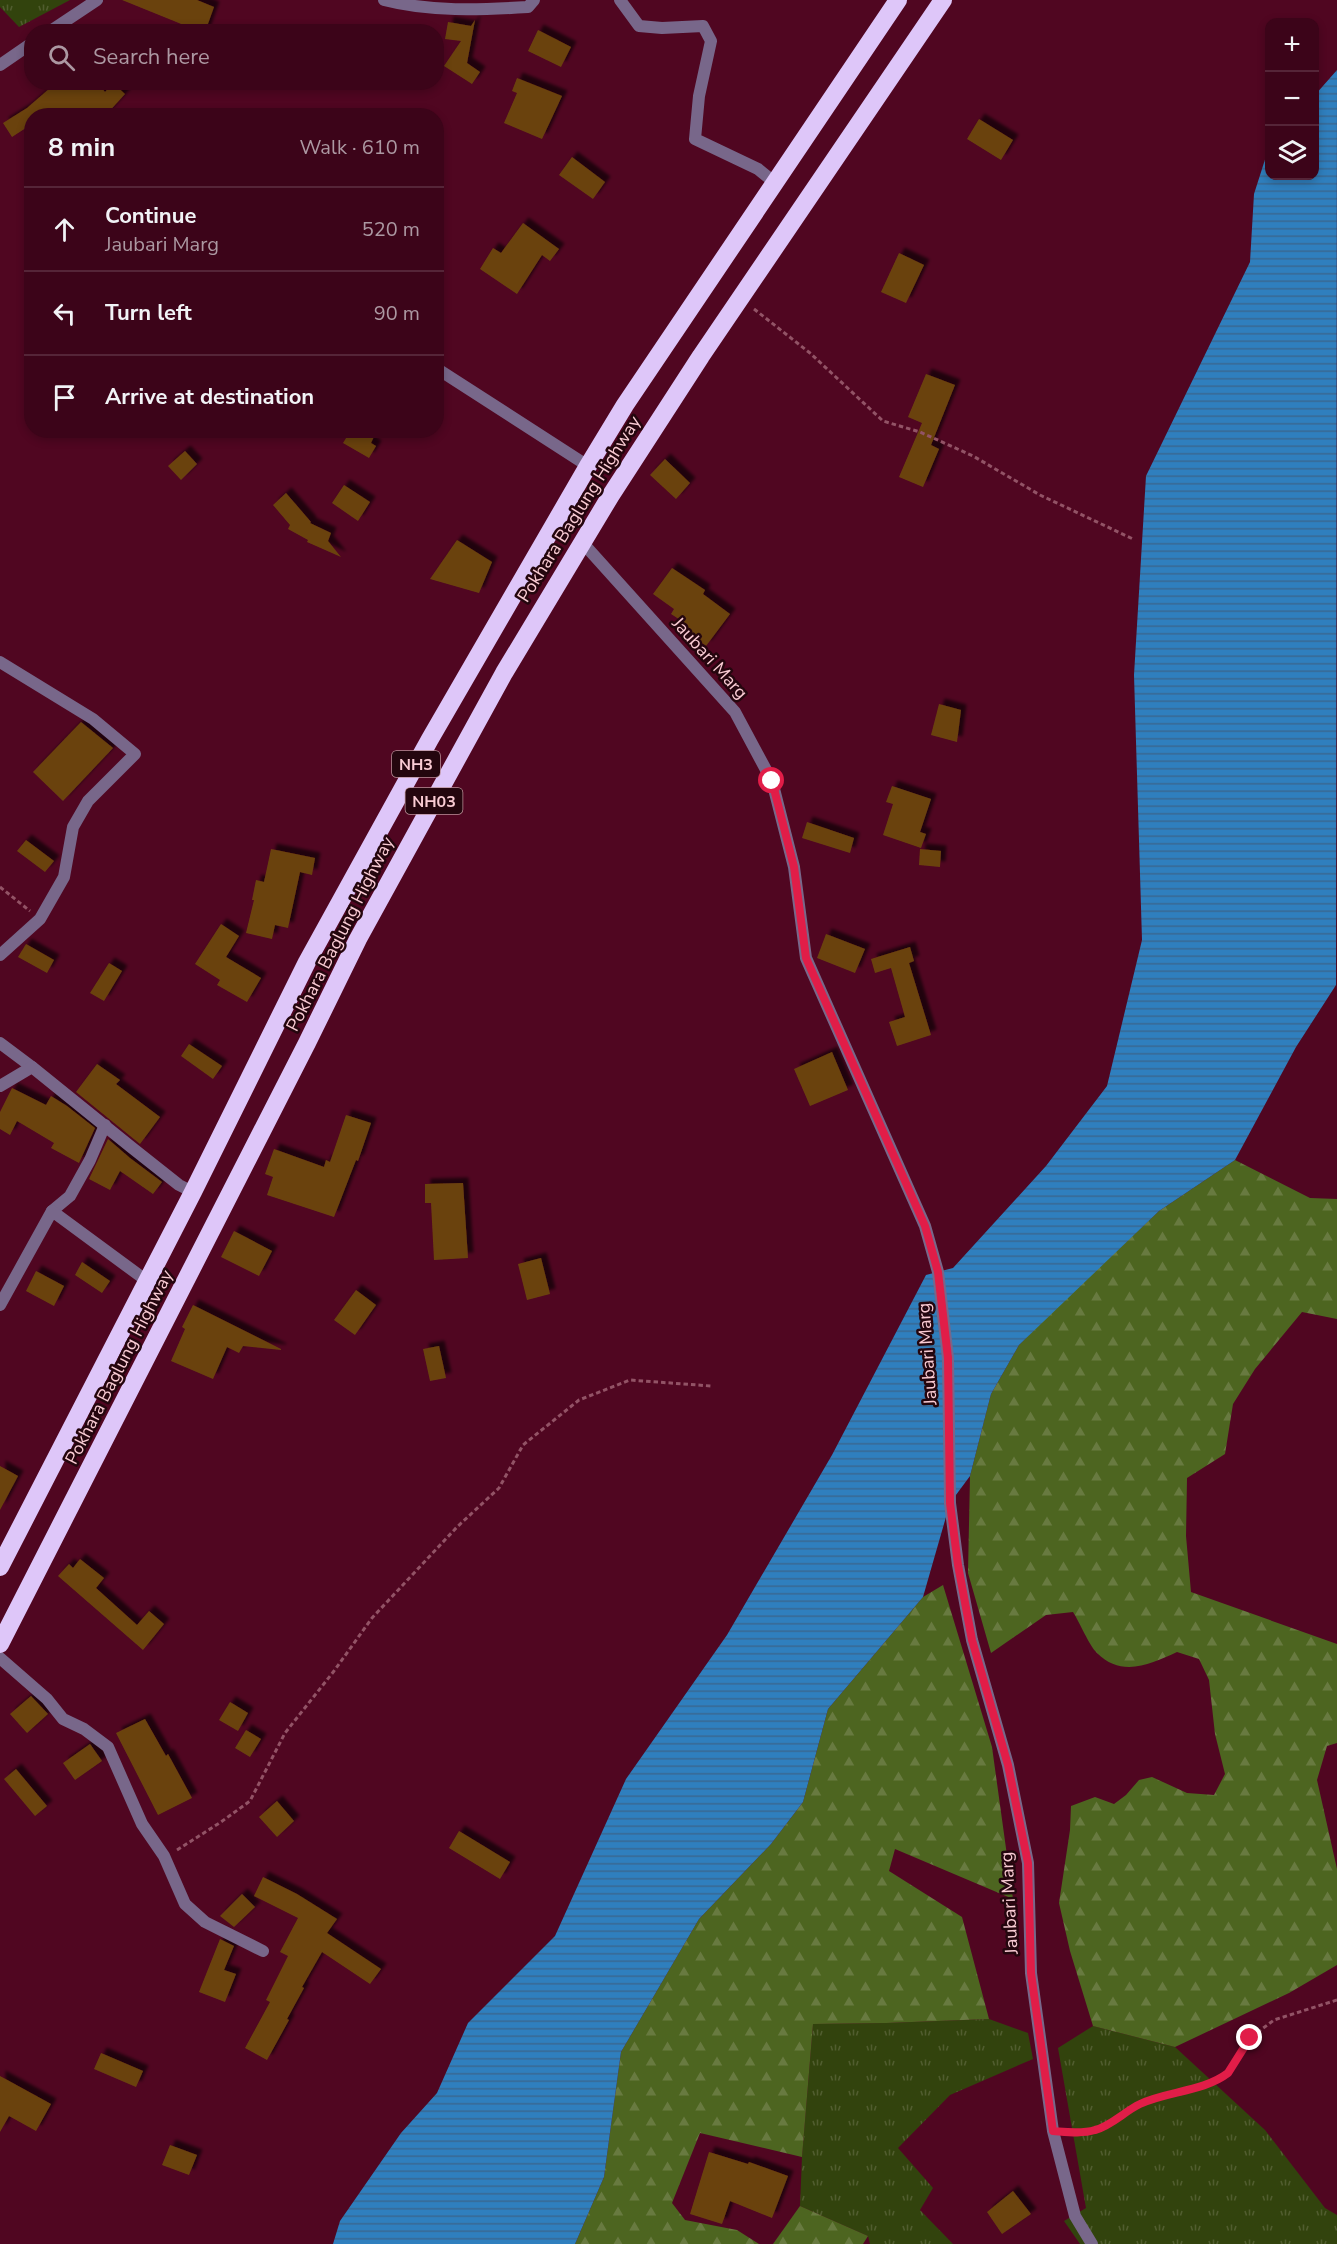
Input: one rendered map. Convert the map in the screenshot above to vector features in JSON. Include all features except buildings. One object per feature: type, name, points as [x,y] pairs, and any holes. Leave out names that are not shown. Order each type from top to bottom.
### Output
[{"type":"highway","name":"Pokhara Baglung Highway","points":[[0,1568],[193,1192],[307,962],[430,739],[625,405],[898,0]]},
{"type":"highway","name":"Pokhara Baglung Highway","points":[[0,1644],[358,939],[504,673],[582,543],[740,298],[943,0]]},
{"type":"street","points":[[61,24],[97,0]]},
{"type":"street","points":[[384,0],[408,6],[480,10],[528,7],[534,0]]},
{"type":"street","points":[[620,0],[639,26],[662,28],[703,26],[711,41],[699,96],[695,138],[758,169],[775,183]]},
{"type":"street","points":[[0,65],[24,48]]},
{"type":"street","points":[[444,373],[588,466]]},
{"type":"street","name":"Jaubari Marg","points":[[582,543],[735,712],[772,781],[794,867],[806,958],[925,1226],[938,1272],[948,1358],[950,1503],[958,1565],[972,1640],[1008,1765],[1028,1863],[1031,1973],[1053,2131],[1075,2216],[1092,2244]]},
{"type":"street","points":[[0,662],[93,719],[135,754],[88,801],[72,827],[64,877],[40,919],[0,955]]},
{"type":"street","points":[[0,1043],[179,1185],[193,1192]]},
{"type":"street","points":[[0,1086],[32,1067]]},
{"type":"street","points":[[0,1305],[52,1211],[69,1196],[90,1160],[105,1125]]},
{"type":"street","points":[[52,1211],[147,1281]]},
{"type":"street","points":[[0,1658],[47,1699],[63,1719],[84,1729],[108,1747],[142,1824],[165,1856],[185,1904],[205,1922],[263,1951]]},
{"type":"path","points":[[740,298],[769,319],[883,421],[920,432],[973,456],[1040,495],[1133,539]]},
{"type":"path","points":[[0,887],[40,919]]},
{"type":"path","points":[[165,1856],[213,1827],[249,1800],[285,1733],[372,1618],[457,1527],[499,1488],[523,1445],[579,1400],[630,1380],[711,1386]]},
{"type":"path","points":[[1053,2131],[1086,2133],[1099,2130],[1141,2103],[1203,2086],[1223,2077],[1228,2073],[1250,2038],[1274,2020],[1337,2000]]},
{"type":"green space","points":[[0,0],[70,0],[19,27],[0,7]]},
{"type":"green space","points":[[1235,1160],[1310,1198],[1337,1199],[1337,1319],[1302,1312],[1255,1369],[1233,1404],[1225,1454],[1187,1478],[1186,1536],[1191,1592],[1337,1644],[1337,1743],[1327,1746],[1317,1780],[1337,1869],[1337,1965],[1289,1993],[1175,2047],[1093,2026],[1070,1951],[1059,1903],[1070,1830],[1071,1806],[1095,1797],[1114,1804],[1126,1795],[1139,1780],[1152,1777],[1187,1793],[1214,1795],[1225,1774],[1215,1734],[1209,1680],[1199,1659],[1177,1652],[1157,1661],[1137,1666],[1126,1667],[1107,1661],[1094,1649],[1073,1612],[1046,1615],[991,1653],[968,1573],[970,1476],[991,1394],[1019,1345],[1159,1211]]},
{"type":"green space","points":[[943,1585],[992,1747],[1013,1899],[895,1849],[889,1871],[962,1917],[989,2019],[813,2024],[802,2157],[700,2133],[672,2203],[685,2220],[737,2230],[759,2244],[575,2244],[604,2177],[621,2052],[699,1919],[771,1844],[803,1802],[828,1709],[923,1597]]},
{"type":"green space","points":[[989,2019],[1028,2033],[1033,2059],[950,2095],[898,2148],[933,2188],[920,2210],[953,2244],[870,2244],[868,2236],[800,2206],[813,2024]]},
{"type":"green space","points":[[1093,2026],[1175,2047],[1265,2130],[1325,2208],[1337,2215],[1337,2244],[1080,2244],[1064,2221],[1086,2208],[1058,2048]]},
{"type":"green space","points":[[800,2206],[868,2236],[863,2244],[773,2244]]},
{"type":"water","points":[[1337,70],[1336,985],[1296,1047],[1235,1160],[1159,1211],[1019,1345],[991,1394],[970,1476],[950,1503],[923,1597],[828,1709],[803,1802],[771,1844],[699,1919],[621,2052],[604,2177],[575,2244],[333,2244],[340,2221],[401,2133],[437,2093],[468,2023],[555,1936],[626,1779],[727,1635],[832,1455],[926,1275],[953,1268],[1046,1166],[1107,1086],[1142,940],[1134,675],[1146,476],[1250,262],[1254,194],[1265,160],[1265,180],[1319,180],[1319,90]]},
{"type":"route","points":[[772,781],[794,867],[806,958],[925,1226],[938,1272],[948,1358],[950,1503],[958,1565],[972,1640],[1008,1765],[1028,1863],[1031,1973],[1053,2131],[1086,2133],[1099,2130],[1141,2103],[1203,2086],[1223,2077],[1228,2073],[1250,2038]]}]
